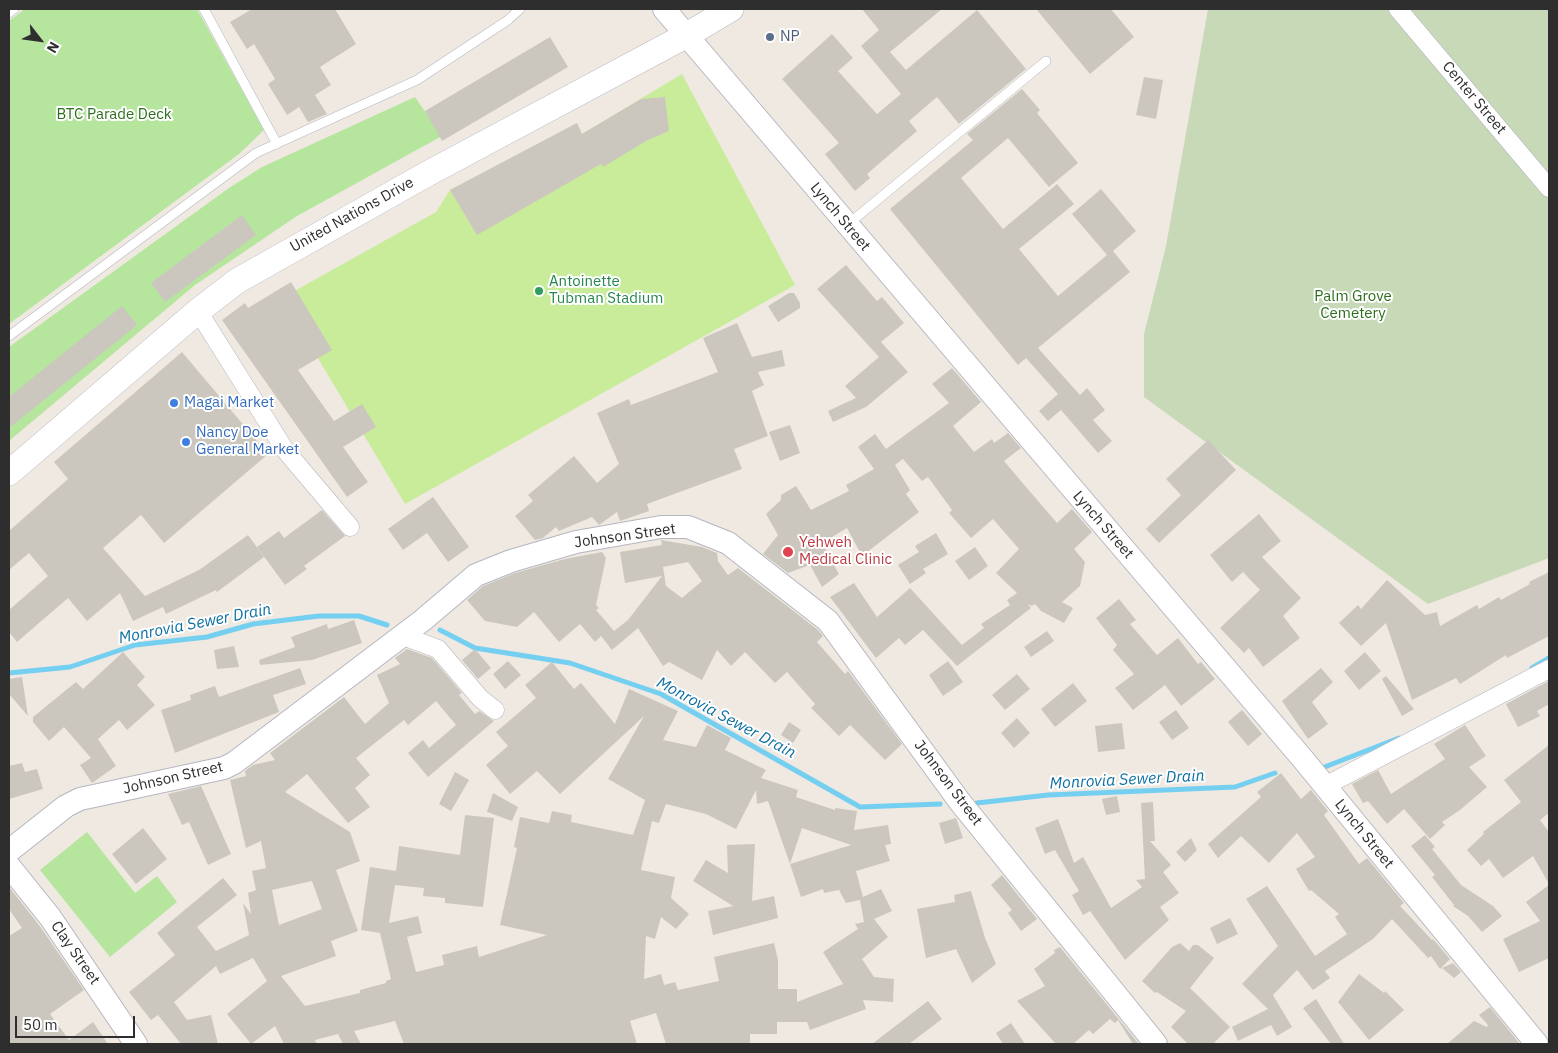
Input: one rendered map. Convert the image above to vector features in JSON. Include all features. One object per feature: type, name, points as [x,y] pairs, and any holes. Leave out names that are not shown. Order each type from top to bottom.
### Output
[{"type":"main road","name":"United Nations Drive","points":[[9,474],[198,311],[237,280],[427,174],[687,35],[731,9]]},
{"type":"street","name":"Lynch Street","points":[[664,9],[1325,786],[1537,1044]]},
{"type":"street","name":"Center Street","points":[[1398,9],[1549,188]]},
{"type":"street","points":[[198,311],[285,450],[350,527]]},
{"type":"street","name":"Johnson Street","points":[[9,851],[66,806],[80,799],[224,768],[234,764],[403,636],[476,575],[510,561],[576,542],[661,528],[688,527],[728,543],[828,620],[960,802],[1156,1044]]},
{"type":"street","points":[[403,636],[438,649],[480,698],[495,710]]},
{"type":"street","points":[[1325,786],[1549,669]]},
{"type":"street","name":"Clay Street","points":[[9,866],[50,917],[136,1044]]},
{"type":"lane","points":[[9,13],[14,9]]},
{"type":"lane","points":[[204,9],[277,144]]},
{"type":"lane","points":[[9,336],[256,153],[417,80],[508,20],[520,9]]},
{"type":"lane","points":[[847,225],[1046,61]]},
{"type":"green space","name":"BTC Parade Deck","points":[[25,9],[197,9],[264,130],[239,154],[9,324],[9,21]]},
{"type":"green space","name":"Palm Grove Cemetery","points":[[1208,9],[1549,9],[1549,558],[1428,604],[1144,397],[1144,334],[1166,246]]},
{"type":"green space","name":"Antoinette Tubman Stadium","points":[[682,74],[795,285],[405,504],[282,298],[436,212],[450,190],[577,123],[582,134]]},
{"type":"green space","points":[[415,97],[442,136],[297,216],[195,285],[9,441],[9,347],[229,188],[262,167]]},
{"type":"green space","points":[[87,832],[135,893],[157,876],[177,902],[110,957],[40,870]]},
{"type":"building","points":[[252,9],[335,9],[356,44],[320,67],[331,85],[315,95],[327,114],[308,122],[299,107],[287,115],[268,84],[275,79],[254,44],[247,49],[230,22]]},
{"type":"building","points":[[862,9],[942,9],[890,52],[906,70],[977,10],[1026,69],[959,124],[937,97],[909,121],[917,131],[867,174],[870,178],[855,191],[825,154],[839,143],[782,79],[832,34],[853,58],[838,71],[877,114],[901,94],[861,46],[879,30]]},
{"type":"building","points":[[1036,9],[1111,9],[1134,37],[1090,74]]},
{"type":"building","points":[[550,37],[568,67],[442,141],[425,111]]},
{"type":"building","points":[[1144,77],[1163,80],[1156,119],[1136,115]]},
{"type":"building","points":[[1022,89],[1040,110],[1037,113],[1078,163],[1049,187],[1008,138],[961,178],[1003,229],[1057,184],[1074,204],[1019,249],[1058,296],[1107,255],[1072,214],[1101,189],[1136,231],[1113,251],[1130,272],[1038,348],[1080,395],[1087,388],[1105,410],[1093,420],[1112,441],[1098,453],[1061,410],[1048,421],[1039,411],[1058,394],[1026,358],[1018,365],[890,209],[973,140],[967,134]]},
{"type":"building","points":[[665,97],[669,131],[646,141],[603,167],[601,164],[477,235],[450,190],[577,123],[582,134],[641,99]]},
{"type":"building","points":[[242,215],[256,235],[165,302],[151,283]]},
{"type":"building","points":[[846,265],[877,301],[882,297],[904,323],[881,342],[908,372],[866,407],[833,422],[828,411],[856,398],[845,386],[879,357],[817,289]]},
{"type":"building","points":[[291,282],[332,350],[298,370],[334,421],[362,404],[376,427],[343,447],[368,482],[347,497],[222,320],[245,303],[248,308]]},
{"type":"building","points":[[789,293],[794,293],[800,303],[800,308],[778,322],[768,306]]},
{"type":"building","points":[[122,306],[137,325],[9,428],[9,397]]},
{"type":"building","points":[[737,323],[752,357],[782,350],[785,366],[758,372],[764,385],[752,391],[768,436],[734,449],[742,469],[647,504],[649,511],[620,521],[617,512],[599,525],[592,517],[559,531],[556,527],[543,538],[535,540],[515,516],[533,501],[528,495],[574,456],[597,483],[619,464],[597,413],[629,399],[631,405],[718,372],[703,338]]},
{"type":"building","points":[[182,352],[268,454],[164,543],[141,515],[103,548],[145,596],[199,570],[248,535],[264,557],[217,592],[216,590],[166,614],[163,607],[133,621],[120,593],[87,621],[68,598],[17,642],[9,632],[9,610],[48,576],[29,553],[9,570],[9,531],[68,479],[54,462]]},
{"type":"building","points":[[952,368],[981,402],[953,426],[974,452],[992,439],[994,443],[1008,433],[1021,448],[1004,461],[1026,487],[1057,523],[1072,509],[1092,532],[1074,549],[1085,562],[1080,586],[1062,602],[1073,608],[1064,623],[1041,611],[1035,604],[1032,606],[1028,604],[1031,608],[957,666],[923,630],[905,645],[899,638],[876,658],[830,597],[854,583],[877,617],[910,588],[962,645],[984,628],[981,624],[1010,605],[1007,600],[1017,593],[996,573],[1019,549],[993,519],[971,538],[949,513],[952,510],[928,477],[922,481],[903,459],[895,465],[910,490],[906,494],[919,512],[862,556],[847,528],[822,543],[839,574],[822,587],[810,565],[788,573],[763,554],[778,535],[766,514],[781,500],[781,495],[796,486],[811,510],[849,491],[846,485],[874,469],[858,447],[875,434],[886,449],[949,403],[932,384]]},
{"type":"building","points":[[790,425],[800,453],[780,461],[769,432]]},
{"type":"building","points":[[1208,440],[1236,470],[1159,543],[1146,529],[1181,495],[1166,479]]},
{"type":"building","points":[[433,497],[469,547],[448,562],[427,533],[403,550],[388,529]]},
{"type":"building","points":[[322,510],[345,536],[304,566],[307,569],[285,585],[257,547],[279,531],[284,538]]},
{"type":"building","points":[[1259,514],[1281,541],[1262,557],[1301,598],[1283,616],[1300,638],[1263,667],[1249,648],[1244,653],[1220,628],[1260,590],[1243,572],[1232,582],[1210,555]]},
{"type":"building","points":[[936,533],[948,554],[923,569],[926,573],[910,584],[898,565],[919,552],[915,546]]},
{"type":"building","points":[[661,540],[702,547],[717,553],[718,561],[728,575],[738,568],[818,630],[823,636],[817,642],[845,674],[848,671],[902,744],[885,760],[850,725],[839,736],[811,708],[815,704],[787,672],[775,683],[745,652],[731,666],[717,650],[702,680],[669,662],[663,666],[638,628],[612,650],[601,636],[595,642],[580,624],[559,642],[534,612],[517,627],[485,621],[467,600],[483,586],[515,573],[565,559],[602,552],[606,558],[596,605],[599,608],[596,610],[614,631],[628,620],[662,576],[625,583],[620,552],[662,545]],"holes":[[[688,562],[702,581],[682,598],[666,586],[663,567]]]},
{"type":"building","points":[[975,547],[988,566],[969,580],[955,561]]},
{"type":"building","points":[[1549,572],[1549,636],[1507,658],[1506,655],[1460,684],[1456,678],[1412,700],[1386,623],[1361,646],[1339,623],[1358,605],[1361,609],[1387,580],[1425,615],[1437,612],[1440,626],[1477,605],[1479,609],[1499,597],[1501,600]]},
{"type":"building","points":[[1119,599],[1136,620],[1130,624],[1157,655],[1178,638],[1198,664],[1201,662],[1215,679],[1181,706],[1165,685],[1133,710],[1115,688],[1134,674],[1113,650],[1117,645],[1096,618]]},
{"type":"building","points":[[354,620],[362,643],[312,660],[260,665],[259,660],[295,647],[291,637],[327,624],[328,629]]},
{"type":"building","points":[[1047,631],[1054,641],[1031,657],[1024,647]]},
{"type":"building","points":[[234,646],[239,667],[217,669],[214,650]]},
{"type":"building","points":[[407,649],[432,658],[462,693],[459,695],[475,714],[479,711],[494,721],[428,777],[408,753],[423,740],[429,748],[456,725],[436,701],[408,725],[404,720],[356,758],[370,775],[355,788],[370,807],[348,823],[307,774],[285,792],[350,832],[360,861],[336,870],[358,931],[331,941],[336,956],[281,976],[305,1006],[360,993],[360,990],[386,983],[386,981],[391,979],[380,933],[361,930],[370,867],[396,871],[399,846],[460,855],[465,815],[494,818],[483,907],[445,903],[445,898],[423,896],[424,888],[395,885],[389,923],[418,916],[422,933],[407,937],[416,972],[444,965],[442,955],[477,946],[479,957],[547,935],[500,925],[517,848],[514,847],[520,817],[549,823],[552,811],[572,815],[571,822],[633,835],[645,800],[608,779],[644,716],[560,794],[537,771],[510,794],[486,765],[508,746],[496,732],[536,698],[525,685],[552,662],[574,689],[581,683],[615,724],[629,689],[678,711],[663,740],[696,747],[707,725],[731,738],[725,750],[766,770],[761,778],[798,790],[796,797],[835,810],[835,808],[857,811],[854,830],[888,825],[891,844],[885,845],[890,861],[856,871],[863,897],[881,889],[892,911],[874,919],[888,937],[862,959],[874,977],[894,979],[893,1002],[863,1000],[866,1009],[810,1030],[807,1022],[777,1022],[777,1034],[750,1034],[750,1044],[666,1044],[656,1013],[630,1021],[637,1044],[404,1044],[395,1021],[354,1031],[361,1044],[343,1044],[338,1034],[315,1040],[317,1044],[284,1044],[275,1026],[251,1044],[227,1014],[267,981],[253,958],[220,974],[216,966],[174,1002],[187,1020],[211,1015],[218,1044],[181,1044],[158,1015],[151,1020],[129,992],[175,955],[157,933],[223,878],[237,895],[197,927],[216,951],[249,935],[243,903],[251,914],[248,893],[256,890],[252,871],[266,868],[261,841],[246,848],[230,780],[246,776],[245,771],[253,765],[275,760],[270,753],[344,697],[365,724],[389,703],[377,675],[400,664],[395,658]],"holes":[[[756,790],[757,804],[768,801],[801,897],[823,889],[824,893],[839,890],[846,903],[860,900],[864,922],[855,924],[858,929],[823,952],[843,984],[797,1002],[797,989],[778,989],[778,960],[774,943],[714,957],[719,981],[678,990],[675,982],[664,985],[661,974],[644,979],[646,936],[655,939],[661,917],[676,929],[689,914],[671,898],[675,877],[641,870],[652,821],[659,823],[666,804],[706,814],[736,829]],[[802,828],[851,845],[790,864]],[[312,881],[322,909],[279,925],[272,890]]]},
{"type":"building","points":[[475,649],[491,668],[478,679],[462,660]]},
{"type":"building","points":[[123,652],[145,677],[137,685],[155,705],[127,730],[119,720],[98,739],[116,766],[92,783],[80,765],[91,758],[64,727],[49,741],[33,722],[33,717],[76,682],[83,689]]},
{"type":"building","points":[[1365,652],[1381,671],[1359,690],[1344,671]]},
{"type":"building","points":[[508,661],[521,675],[505,689],[493,674]]},
{"type":"building","points":[[948,661],[963,682],[943,696],[929,675]]},
{"type":"building","points":[[300,668],[306,684],[273,695],[279,712],[175,753],[161,710],[191,700],[190,695],[215,686],[219,697]]},
{"type":"building","points":[[1321,668],[1333,682],[1312,702],[1328,724],[1308,739],[1282,701]]},
{"type":"building","points":[[1017,674],[1030,689],[1005,710],[992,695]]},
{"type":"building","points":[[1386,676],[1414,709],[1402,716],[1382,679]]},
{"type":"building","points":[[22,677],[28,716],[9,694],[9,679]]},
{"type":"building","points":[[1549,681],[1549,704],[1537,711],[1540,716],[1518,727],[1506,704]]},
{"type":"building","points":[[1073,683],[1087,701],[1055,727],[1041,709]]},
{"type":"building","points":[[1176,710],[1189,728],[1172,740],[1159,722]]},
{"type":"building","points":[[1242,710],[1262,734],[1248,746],[1228,722]]},
{"type":"building","points":[[1017,718],[1030,733],[1014,748],[1001,733]]},
{"type":"building","points":[[789,722],[801,730],[793,743],[781,735]]},
{"type":"building","points":[[1122,723],[1125,749],[1098,752],[1095,726]]},
{"type":"building","points":[[1465,725],[1486,756],[1469,767],[1487,787],[1460,810],[1442,822],[1445,825],[1430,839],[1404,809],[1387,824],[1368,801],[1363,803],[1352,784],[1378,770],[1391,794],[1445,759],[1434,744]]},
{"type":"building","points":[[1549,745],[1549,813],[1540,820],[1549,832],[1549,884],[1533,856],[1503,878],[1489,859],[1481,866],[1467,850],[1484,834],[1483,832],[1521,802],[1504,780]]},
{"type":"building","points":[[22,763],[25,772],[37,769],[43,789],[9,799],[9,766]]},
{"type":"building","points":[[455,772],[469,780],[451,811],[439,804]]},
{"type":"building","points":[[1281,773],[1301,799],[1311,790],[1328,811],[1324,815],[1359,864],[1367,858],[1404,903],[1400,906],[1450,959],[1440,969],[1431,956],[1428,958],[1392,919],[1373,939],[1325,971],[1330,978],[1313,990],[1297,970],[1273,995],[1292,1027],[1277,1036],[1271,1025],[1238,1041],[1232,1027],[1268,1009],[1242,984],[1278,946],[1246,899],[1267,886],[1315,956],[1347,934],[1335,917],[1339,914],[1311,890],[1309,891],[1296,869],[1315,857],[1297,833],[1269,863],[1241,836],[1218,858],[1208,844],[1261,797],[1257,792]]},
{"type":"building","points":[[201,786],[231,854],[208,865],[189,822],[182,825],[168,794]]},
{"type":"building","points":[[493,793],[518,807],[512,821],[487,812]]},
{"type":"building","points":[[1117,796],[1120,812],[1106,815],[1102,799]]},
{"type":"building","points":[[1153,802],[1155,841],[1150,841],[1171,865],[1163,872],[1179,893],[1160,907],[1169,920],[1125,960],[1090,911],[1083,915],[1072,895],[1079,891],[1055,850],[1045,854],[1035,828],[1058,819],[1074,863],[1083,857],[1111,908],[1142,887],[1136,880],[1145,879],[1141,803]]},
{"type":"building","points":[[956,818],[963,838],[945,844],[939,823]]},
{"type":"building","points":[[143,828],[167,859],[136,884],[112,854]]},
{"type":"building","points":[[1425,835],[1435,847],[1432,849],[1461,885],[1493,906],[1502,916],[1482,932],[1468,916],[1453,906],[1432,877],[1435,875],[1411,846]]},
{"type":"building","points":[[1191,838],[1197,850],[1185,862],[1176,852]]},
{"type":"building","points":[[755,844],[752,901],[774,896],[778,918],[713,935],[708,911],[733,906],[693,881],[706,860],[728,873],[727,845]]},
{"type":"building","points":[[1002,875],[1037,919],[1021,931],[1008,913],[1012,910],[991,885]]},
{"type":"building","points":[[1549,885],[1549,958],[1519,972],[1503,939],[1540,921],[1526,902]]},
{"type":"building","points":[[9,887],[39,925],[84,990],[50,1014],[69,1040],[93,1022],[108,1044],[9,1044],[9,936],[22,928],[9,909]]},
{"type":"building","points":[[971,891],[985,938],[996,964],[972,983],[956,949],[926,958],[917,909],[955,902],[954,895]]},
{"type":"building","points":[[1230,918],[1238,934],[1217,944],[1210,928]]},
{"type":"building","points":[[1180,943],[1189,951],[1193,945],[1198,945],[1214,958],[1190,988],[1230,1027],[1213,1044],[1188,1044],[1171,1027],[1186,1011],[1157,992],[1155,993],[1142,981],[1172,947]]},
{"type":"building","points":[[1060,947],[1139,1044],[1133,1044],[1118,1020],[1115,1023],[1110,1019],[1093,1034],[1089,1030],[1073,1044],[1056,1044],[1017,1001],[1045,986],[1034,969],[1055,953],[1054,950]]},
{"type":"building","points":[[1453,963],[1461,972],[1454,978],[1442,968]]},
{"type":"building","points":[[1359,974],[1384,993],[1385,991],[1404,1010],[1369,1040],[1338,1002]]},
{"type":"building","points":[[1316,999],[1344,1044],[1331,1044],[1303,1008]]},
{"type":"building","points":[[928,1001],[942,1019],[909,1044],[872,1044]]},
{"type":"building","points":[[1490,1007],[1520,1044],[1447,1044],[1474,1021],[1487,1027],[1488,1025],[1479,1015]]},
{"type":"building","points":[[1011,1023],[1025,1044],[1003,1044],[996,1033]]},
{"type":"waterway","name":"Monrovia Sewer Drain","points":[[9,673],[70,667],[135,645],[207,637],[253,624],[319,616],[359,616],[387,625]]},
{"type":"waterway","name":"Monrovia Sewer Drain","points":[[440,630],[475,648],[570,663],[661,694],[860,807],[940,804]]},
{"type":"waterway","name":"Monrovia Sewer Drain","points":[[1532,668],[1549,658]]},
{"type":"waterway","name":"Monrovia Sewer Drain","points":[[1322,768],[1399,738]]},
{"type":"waterway","name":"Monrovia Sewer Drain","points":[[977,803],[1048,795],[1235,787],[1275,773]]},
{"type":"place","name":"NP","points":[[770,37]]},
{"type":"place","name":"Antoinette Tubman Stadium","points":[[539,291]]},
{"type":"place","name":"Magai Market","points":[[174,403]]},
{"type":"place","name":"Nancy Doe General Market","points":[[186,442]]},
{"type":"place","name":"Yehweh Medical Clinic","points":[[788,552]]}]
